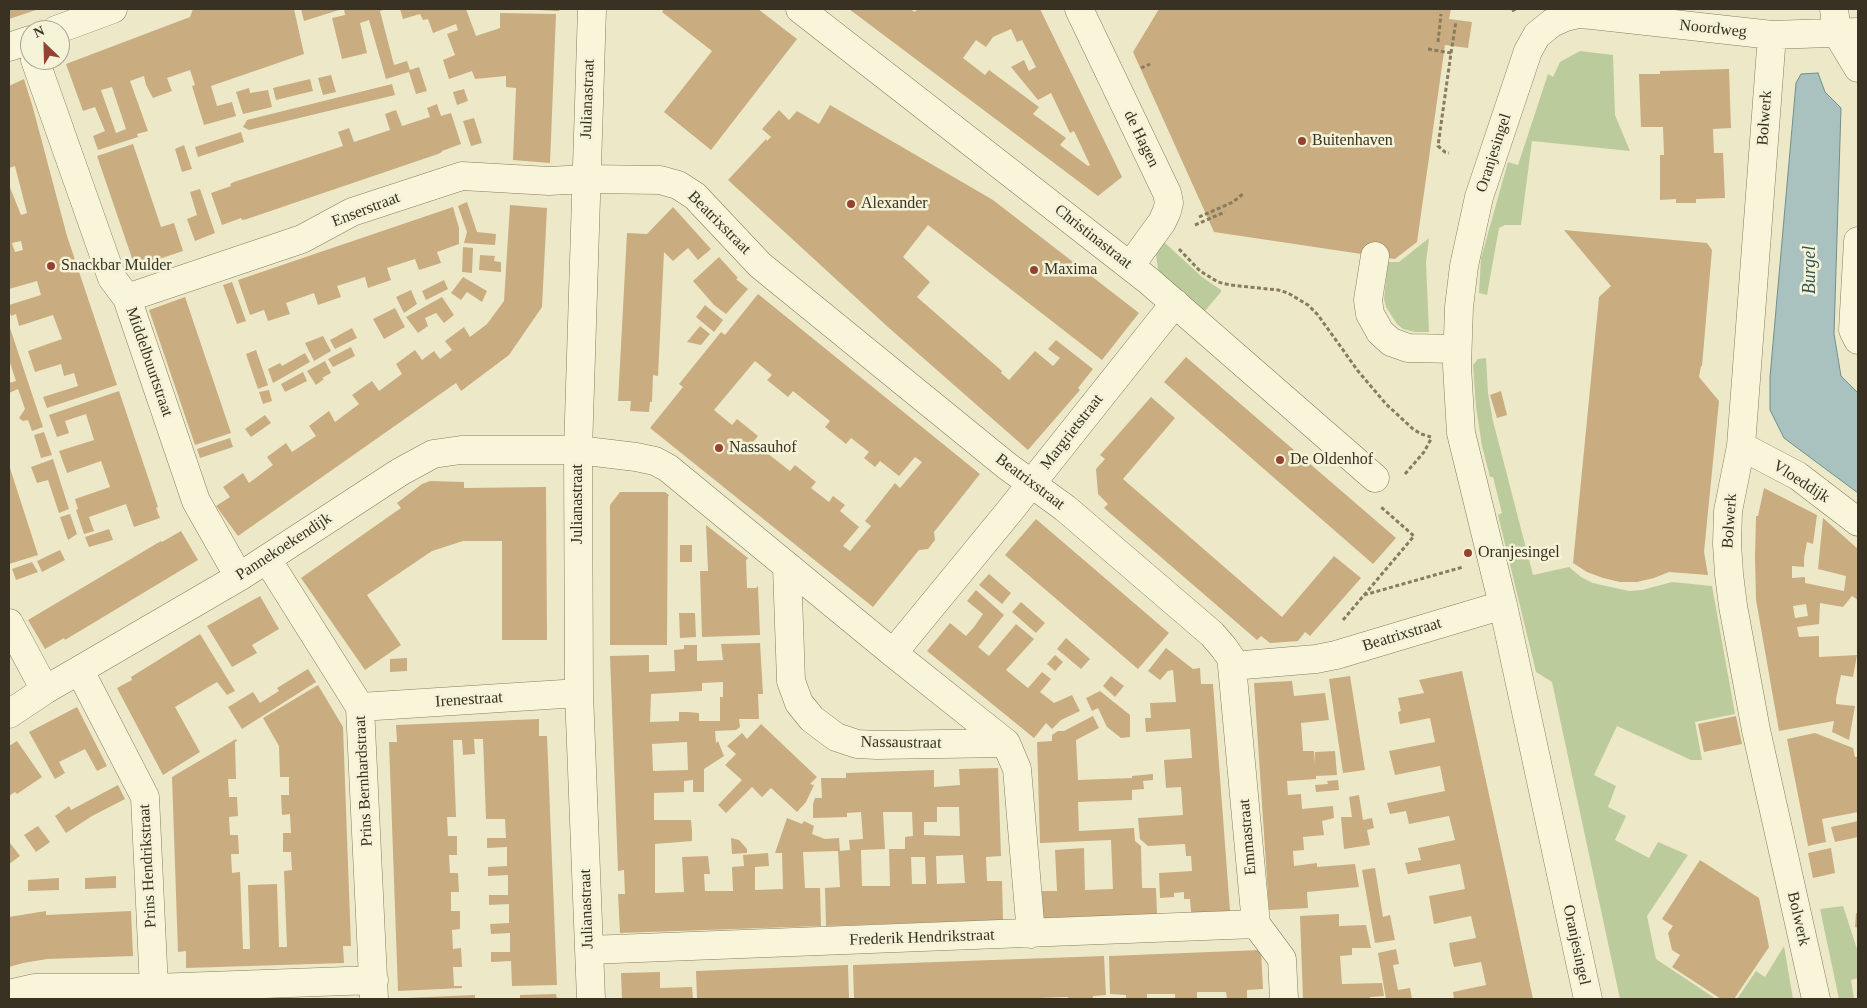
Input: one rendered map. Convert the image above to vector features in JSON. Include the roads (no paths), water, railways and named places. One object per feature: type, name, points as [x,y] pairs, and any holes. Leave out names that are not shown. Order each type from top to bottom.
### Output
[{"type":"street","points":[[70,25],[113,9]]},
{"type":"street","name":"Julianastraat","points":[[591,999],[579,693],[578,450],[585,179],[592,9]]},
{"type":"street","name":"Christinastraat","points":[[800,9],[1130,266],[1376,478]]},
{"type":"street","name":"de Hagen","points":[[1079,9],[1167,193],[1169,203],[1162,222],[1130,266]]},
{"type":"street","name":"Noordweg","points":[[1548,16],[1565,17],[1578,14],[1772,35],[1843,24]]},
{"type":"street","name":"Oranjesingel","points":[[1548,16],[1524,59],[1473,220],[1460,289],[1457,349],[1458,391],[1461,433],[1503,605],[1588,999]]},
{"type":"street","points":[[1843,24],[1858,68]]},
{"type":"street","name":"Bolwerk","points":[[1772,35],[1741,446],[1728,511],[1728,574],[1756,730],[1816,999]]},
{"type":"street","name":"Middelbuurtstraat","points":[[36,70],[112,278],[127,298],[196,501],[239,577]]},
{"type":"street","name":"Enserstraat","points":[[127,298],[302,239],[352,212],[462,176],[550,181],[585,179]]},
{"type":"street","name":"Beatrixstraat","points":[[585,179],[660,180],[678,185],[695,196],[760,265],[1007,466],[1065,508],[1212,634],[1228,652],[1232,666],[1316,659],[1336,655],[1503,605]]},
{"type":"street","points":[[1856,335],[1858,241]]},
{"type":"street","points":[[1375,256],[1368,300],[1370,314],[1380,332],[1396,345],[1408,348],[1457,349]]},
{"type":"street","name":"Margrietstraat","points":[[893,653],[1032,483],[1175,303]]},
{"type":"street","name":"Vloeddijk","points":[[1741,446],[1798,476],[1858,522]]},
{"type":"street","name":"Pannekoekendijk","points":[[9,714],[45,690],[239,577],[400,472],[433,454],[461,450],[578,450]]},
{"type":"street","points":[[578,450],[636,457],[655,461],[668,468],[893,653],[1006,743],[1017,769],[1030,934]]},
{"type":"street","name":"Prins Bernhardstraat","points":[[267,559],[360,707],[374,990]]},
{"type":"street","name":"Nassaustraat","points":[[788,567],[791,681],[799,703],[812,719],[836,737],[857,744],[1006,743]]},
{"type":"street","points":[[9,622],[45,690]]},
{"type":"street","name":"Emmastraat","points":[[1232,666],[1256,924]]},
{"type":"street","name":"Prins Hendrikstraat","points":[[80,670],[145,797],[154,988]]},
{"type":"street","name":"Irenestraat","points":[[360,707],[579,693]]},
{"type":"street","points":[[1256,924],[1282,958],[1284,999]]},
{"type":"street","name":"Frederik Hendrikstraat","points":[[589,950],[1256,924]]},
{"type":"street","points":[[9,994],[35,988],[374,990]]},
{"type":"water","name":"Burgel","points":[[1818,73],[1825,92],[1841,108],[1834,334],[1841,376],[1858,393],[1858,493],[1784,438],[1770,410],[1770,377],[1796,83],[1801,74]]},
{"type":"place","name":"Buitenhaven","points":[[1302,141]]},
{"type":"place","name":"Alexander","points":[[851,204]]},
{"type":"place","name":"Snackbar Mulder","points":[[51,266]]},
{"type":"place","name":"Maxima","points":[[1034,270]]},
{"type":"place","name":"Nassauhof","points":[[719,448]]},
{"type":"place","name":"De Oldenhof","points":[[1280,460]]},
{"type":"place","name":"Oranjesingel","points":[[1468,553]]}]
